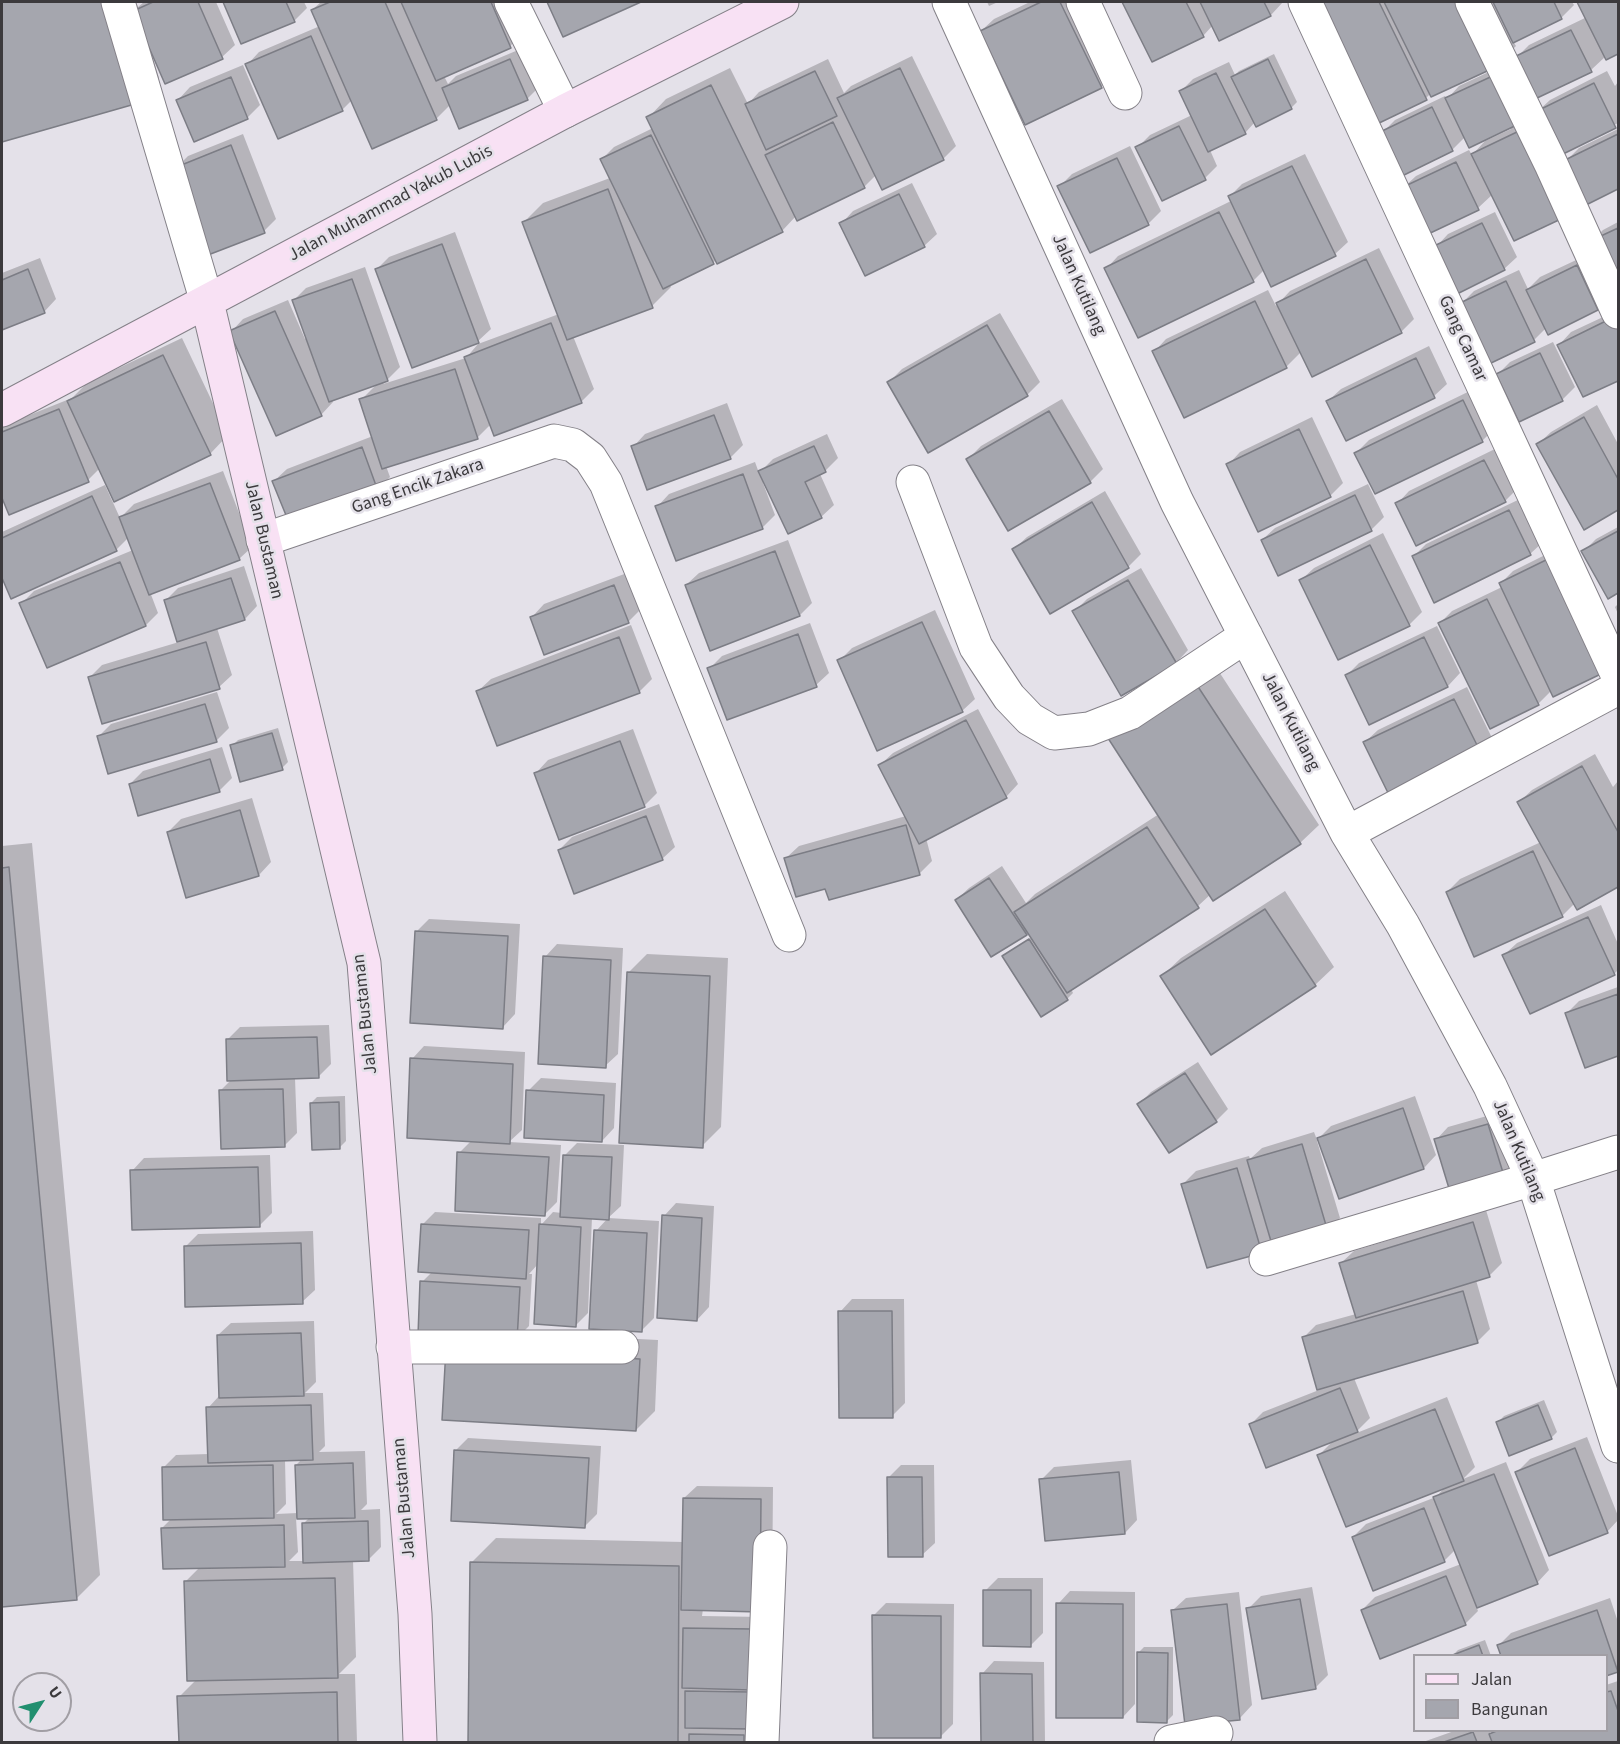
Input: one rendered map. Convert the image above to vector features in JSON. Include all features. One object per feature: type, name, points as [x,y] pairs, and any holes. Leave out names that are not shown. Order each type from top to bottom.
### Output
[{"type":"main road","name":"Jalan Muhammad Yakub Lubis","points":[[2,410],[565,111],[782,2]]},
{"type":"main road","name":"Jalan Bustaman","points":[[207,302],[364,963],[415,1614],[420,1743]]},
{"type":"street","points":[[118,2],[207,302]]},
{"type":"street","points":[[511,2],[565,111]]},
{"type":"street","name":"Jalan Kutilang","points":[[949,2],[1177,502],[1347,833],[1403,925],[1491,1086],[1533,1179],[1618,1446]]},
{"type":"street","points":[[1083,2],[1125,93]]},
{"type":"street","name":"Gang Camar","points":[[1305,2],[1618,676]]},
{"type":"street","points":[[1472,2],[1551,164],[1618,312]]},
{"type":"street","name":"Gang Encik Zakara","points":[[263,540],[554,441],[573,445],[590,458],[606,483],[789,935]]},
{"type":"street","points":[[913,482],[976,646],[1009,697],[1030,719],[1054,733],[1089,729],[1130,713],[1246,636]]},
{"type":"street","points":[[1347,833],[1618,687]]},
{"type":"street","points":[[1266,1258],[1618,1152]]},
{"type":"street","points":[[393,1347],[585,1345],[622,1347]]},
{"type":"street","points":[[762,1743],[770,1547]]},
{"type":"street","points":[[1172,1743],[1216,1732]]},
{"type":"building","points":[[2,2],[105,2],[135,104],[2,142]]},
{"type":"building","points":[[153,2],[198,2],[223,59],[165,84],[133,11]]},
{"type":"building","points":[[223,2],[286,2],[295,22],[241,44]]},
{"type":"building","points":[[330,2],[385,2],[437,120],[372,149],[311,10]]},
{"type":"building","points":[[401,2],[491,2],[511,48],[436,81]]},
{"type":"building","points":[[547,2],[641,2],[563,37]]},
{"type":"building","points":[[1041,2],[1060,2],[1102,88],[1025,125],[980,31]]},
{"type":"building","points":[[1122,2],[1186,2],[1204,37],[1152,62]]},
{"type":"building","points":[[1200,2],[1264,2],[1271,16],[1219,41]]},
{"type":"building","points":[[1315,2],[1379,2],[1427,100],[1375,125]]},
{"type":"building","points":[[1384,2],[1467,2],[1498,66],[1431,97]]},
{"type":"building","points":[[1493,2],[1554,2],[1562,19],[1513,43]]},
{"type":"building","points":[[1577,2],[1618,2],[1618,54],[1606,60]]},
{"type":"building","points":[[1571,30],[1592,72],[1535,99],[1514,57]]},
{"type":"building","points":[[311,36],[343,111],[278,139],[245,64]]},
{"type":"building","points":[[510,59],[528,100],[459,129],[442,88]]},
{"type":"building","points":[[1268,59],[1292,109],[1256,127],[1231,77]]},
{"type":"building","points":[[900,68],[944,160],[882,190],[837,98]]},
{"type":"building","points":[[815,71],[837,116],[766,150],[745,104]]},
{"type":"building","points":[[1216,73],[1246,134],[1208,152],[1179,91]]},
{"type":"building","points":[[1499,73],[1523,122],[1469,148],[1445,98]]},
{"type":"building","points":[[231,77],[248,119],[194,142],[176,100]]},
{"type":"building","points":[[1594,83],[1616,128],[1557,157],[1535,112]]},
{"type":"building","points":[[711,85],[783,232],[717,264],[646,117]]},
{"type":"building","points":[[1432,107],[1453,151],[1402,176],[1380,132]]},
{"type":"building","points":[[833,122],[865,188],[797,221],[765,155]]},
{"type":"building","points":[[1179,126],[1206,180],[1162,201],[1135,147]]},
{"type":"building","points":[[1519,131],[1561,219],[1514,241],[1471,154]]},
{"type":"building","points":[[1618,134],[1618,189],[1586,205],[1565,160]]},
{"type":"building","points":[[651,135],[714,264],[663,289],[600,159]]},
{"type":"building","points":[[231,145],[265,233],[208,255],[174,168]]},
{"type":"building","points":[[1117,158],[1149,225],[1090,253],[1057,186]]},
{"type":"building","points":[[1456,162],[1479,210],[1424,236],[1401,188]]},
{"type":"building","points":[[1292,166],[1336,256],[1271,287],[1228,196]]},
{"type":"building","points":[[608,189],[653,308],[567,340],[522,222]]},
{"type":"building","points":[[899,194],[925,247],[865,276],[839,223]]},
{"type":"building","points":[[1219,212],[1254,282],[1138,338],[1104,268]]},
{"type":"building","points":[[1482,223],[1505,270],[1457,294],[1434,246]]},
{"type":"building","points":[[1618,228],[1618,286],[1588,242]]},
{"type":"building","points":[[442,244],[479,343],[412,368],[375,269]]},
{"type":"building","points":[[1366,259],[1402,333],[1312,377],[1276,303]]},
{"type":"building","points":[[1577,265],[1598,310],[1548,335],[1526,290]]},
{"type":"building","points":[[28,269],[45,313],[2,330],[2,280]]},
{"type":"building","points":[[352,279],[388,381],[329,402],[292,300]]},
{"type":"building","points":[[1506,281],[1535,342],[1489,364],[1460,303]]},
{"type":"building","points":[[1255,301],[1287,368],[1184,418],[1152,351]]},
{"type":"building","points":[[275,311],[322,416],[276,436],[229,331]]},
{"type":"building","points":[[1614,317],[1618,326],[1618,381],[1583,397],[1557,345]]},
{"type":"building","points":[[551,323],[582,403],[494,436],[464,357]]},
{"type":"building","points":[[987,325],[1028,396],[928,453],[887,382]]},
{"type":"building","points":[[1540,353],[1563,401],[1519,422],[1496,374]]},
{"type":"building","points":[[163,355],[211,455],[114,502],[67,401]]},
{"type":"building","points":[[1416,358],[1435,398],[1346,441],[1326,401]]},
{"type":"building","points":[[455,369],[478,439],[382,469],[359,399]]},
{"type":"building","points":[[1463,400],[1483,442],[1375,494],[1354,453]]},
{"type":"building","points":[[59,409],[89,482],[9,515],[2,498],[2,432]]},
{"type":"building","points":[[1049,411],[1091,483],[1008,531],[966,459]]},
{"type":"building","points":[[714,415],[731,459],[647,490],[631,446]]},
{"type":"building","points":[[1584,417],[1618,479],[1618,510],[1584,530],[1536,444]]},
{"type":"building","points":[[1299,429],[1331,497],[1258,532],[1226,464]]},
{"type":"building","points":[[814,446],[826,472],[805,482],[822,518],[788,534],[758,471]]},
{"type":"building","points":[[362,447],[378,491],[290,525],[272,481]]},
{"type":"building","points":[[1484,460],[1506,502],[1416,546],[1395,503]]},
{"type":"building","points":[[743,474],[763,529],[676,561],[655,506]]},
{"type":"building","points":[[210,483],[240,560],[149,595],[119,517]]},
{"type":"building","points":[[1355,495],[1372,531],[1278,576],[1261,540]]},
{"type":"building","points":[[92,496],[117,551],[11,599],[2,578],[2,538]]},
{"type":"building","points":[[1092,502],[1129,568],[1050,614],[1012,549]]},
{"type":"building","points":[[1509,510],[1531,555],[1434,603],[1412,556]]},
{"type":"building","points":[[1618,531],[1618,593],[1608,599],[1581,551]]},
{"type":"building","points":[[1370,545],[1410,626],[1338,660],[1299,580]]},
{"type":"building","points":[[775,551],[800,616],[710,651],[685,585]]},
{"type":"building","points":[[1548,559],[1603,673],[1553,697],[1499,583]]},
{"type":"building","points":[[120,562],[146,626],[47,668],[19,603]]},
{"type":"building","points":[[231,578],[245,620],[177,642],[164,600]]},
{"type":"building","points":[[1128,580],[1177,664],[1121,696],[1072,611]]},
{"type":"building","points":[[614,585],[629,623],[544,655],[530,617]]},
{"type":"building","points":[[1487,599],[1539,705],[1490,729],[1438,623]]},
{"type":"building","points":[[922,622],[963,712],[877,751],[837,660]]},
{"type":"building","points":[[798,634],[817,687],[727,720],[707,668]]},
{"type":"building","points":[[619,637],[640,693],[497,746],[476,691]]},
{"type":"building","points":[[1424,637],[1448,687],[1369,725],[1345,675]]},
{"type":"building","points":[[206,642],[220,689],[102,724],[88,677]]},
{"type":"building","points":[[1193,679],[1301,844],[1213,901],[1106,735]]},
{"type":"building","points":[[1454,699],[1483,757],[1392,801],[1363,742]]},
{"type":"building","points":[[205,704],[217,742],[108,774],[97,736]]},
{"type":"building","points":[[966,720],[1007,798],[919,844],[878,765]]},
{"type":"building","points":[[272,733],[283,770],[240,782],[230,745]]},
{"type":"building","points":[[620,741],[645,807],[559,840],[534,773]]},
{"type":"building","points":[[210,759],[220,792],[138,816],[129,784]]},
{"type":"building","points":[[1582,766],[1618,832],[1618,887],[1577,910],[1517,802]]},
{"type":"building","points":[[240,810],[259,876],[186,898],[167,832]]},
{"type":"building","points":[[646,816],[663,860],[574,894],[558,850]]},
{"type":"building","points":[[906,825],[920,875],[829,900],[825,889],[796,897],[784,858]]},
{"type":"building","points":[[1147,827],[1199,908],[1067,993],[1014,912]]},
{"type":"building","points":[[1533,851],[1563,917],[1474,957],[1446,892]]},
{"type":"building","points":[[9,867],[77,1600],[2,1607],[2,868]]},
{"type":"building","points":[[989,878],[1027,935],[991,957],[955,900]]},
{"type":"building","points":[[1265,909],[1316,986],[1211,1055],[1160,976]]},
{"type":"building","points":[[1588,917],[1615,975],[1530,1014],[1502,955]]},
{"type":"building","points":[[415,931],[508,936],[503,1029],[410,1023]]},
{"type":"building","points":[[1029,939],[1068,1000],[1041,1017],[1002,956]]},
{"type":"building","points":[[543,956],[611,960],[606,1068],[538,1064]]},
{"type":"building","points":[[627,972],[710,976],[703,1148],[619,1143]]},
{"type":"building","points":[[1618,994],[1618,1056],[1585,1068],[1565,1013]]},
{"type":"building","points":[[317,1037],[319,1078],[227,1081],[226,1039]]},
{"type":"building","points":[[410,1058],[513,1064],[510,1144],[407,1138]]},
{"type":"building","points":[[1185,1073],[1217,1122],[1169,1153],[1137,1104]]},
{"type":"building","points":[[283,1089],[285,1147],[221,1149],[219,1090]]},
{"type":"building","points":[[526,1090],[604,1095],[602,1142],[524,1138]]},
{"type":"building","points":[[339,1102],[340,1149],[312,1150],[310,1103]]},
{"type":"building","points":[[1403,1108],[1424,1169],[1339,1199],[1317,1138]]},
{"type":"building","points":[[1488,1124],[1505,1179],[1451,1195],[1434,1139]]},
{"type":"building","points":[[1302,1144],[1328,1232],[1273,1248],[1247,1160]]},
{"type":"building","points":[[457,1152],[549,1157],[545,1216],[455,1211]]},
{"type":"building","points":[[563,1155],[612,1157],[609,1220],[560,1217]]},
{"type":"building","points":[[258,1167],[260,1227],[132,1230],[130,1170]]},
{"type":"building","points":[[1237,1168],[1262,1253],[1207,1268],[1181,1184]]},
{"type":"building","points":[[662,1215],[702,1218],[697,1321],[657,1318]]},
{"type":"building","points":[[1473,1222],[1490,1277],[1356,1318],[1339,1263]]},
{"type":"building","points":[[421,1224],[529,1230],[526,1279],[418,1272]]},
{"type":"building","points":[[539,1224],[581,1227],[576,1327],[534,1324]]},
{"type":"building","points":[[594,1230],[647,1233],[642,1332],[589,1329]]},
{"type":"building","points":[[301,1243],[303,1304],[185,1307],[184,1246]]},
{"type":"building","points":[[420,1281],[520,1287],[517,1341],[418,1335]]},
{"type":"building","points":[[1463,1291],[1478,1343],[1317,1390],[1302,1337]]},
{"type":"building","points":[[838,1311],[892,1311],[893,1418],[839,1418]]},
{"type":"building","points":[[301,1333],[304,1396],[219,1398],[217,1335]]},
{"type":"building","points":[[446,1348],[640,1359],[636,1431],[442,1420]]},
{"type":"building","points":[[1340,1388],[1358,1432],[1266,1468],[1249,1424]]},
{"type":"building","points":[[311,1405],[313,1460],[208,1463],[206,1407]]},
{"type":"building","points":[[1538,1405],[1552,1439],[1509,1456],[1496,1422]]},
{"type":"building","points":[[1435,1409],[1464,1481],[1346,1527],[1317,1455]]},
{"type":"building","points":[[1575,1448],[1608,1533],[1549,1556],[1515,1472]]},
{"type":"building","points":[[454,1450],[589,1458],[585,1528],[451,1521]]},
{"type":"building","points":[[353,1463],[355,1518],[297,1519],[295,1465]]},
{"type":"building","points":[[273,1465],[274,1518],[163,1520],[162,1467]]},
{"type":"building","points":[[1119,1472],[1125,1534],[1045,1541],[1039,1479]]},
{"type":"building","points":[[1494,1474],[1538,1584],[1477,1608],[1433,1497]]},
{"type":"building","points":[[887,1477],[922,1477],[923,1557],[888,1557]]},
{"type":"building","points":[[683,1498],[761,1499],[760,1612],[681,1610]]},
{"type":"building","points":[[1424,1508],[1445,1562],[1373,1591],[1352,1537]]},
{"type":"building","points":[[368,1521],[369,1561],[303,1563],[302,1523]]},
{"type":"building","points":[[284,1525],[285,1567],[163,1569],[161,1528]]},
{"type":"building","points":[[470,1562],[679,1566],[678,1742],[468,1742]]},
{"type":"building","points":[[1446,1576],[1466,1625],[1380,1659],[1361,1610]]},
{"type":"building","points":[[335,1578],[338,1678],[187,1681],[184,1581]]},
{"type":"building","points":[[983,1590],[1031,1590],[1031,1647],[983,1646]]},
{"type":"building","points":[[1300,1599],[1316,1689],[1262,1699],[1246,1608]]},
{"type":"building","points":[[1056,1603],[1123,1604],[1123,1718],[1056,1718]]},
{"type":"building","points":[[1227,1604],[1240,1720],[1185,1725],[1171,1610]]},
{"type":"building","points":[[1597,1610],[1618,1672],[1608,1675],[1608,1654],[1500,1654],[1497,1645]]},
{"type":"building","points":[[872,1615],[941,1616],[941,1738],[873,1738]]},
{"type":"building","points":[[683,1628],[752,1629],[751,1690],[682,1688]]},
{"type":"building","points":[[1479,1645],[1482,1654],[1455,1654]]},
{"type":"building","points":[[1137,1652],[1168,1653],[1167,1723],[1137,1722]]},
{"type":"building","points":[[980,1673],[1032,1674],[1033,1742],[981,1742]]},
{"type":"building","points":[[685,1691],[751,1692],[750,1729],[685,1728]]},
{"type":"building","points":[[1611,1691],[1618,1711],[1618,1742],[1492,1742],[1489,1734],[1494,1732],[1608,1732],[1608,1692]]},
{"type":"building","points":[[337,1692],[338,1742],[179,1742],[177,1696]]},
{"type":"building","points":[[1473,1732],[1477,1742],[1444,1742]]},
{"type":"building","points":[[689,1734],[744,1735],[744,1742],[689,1742]]}]
